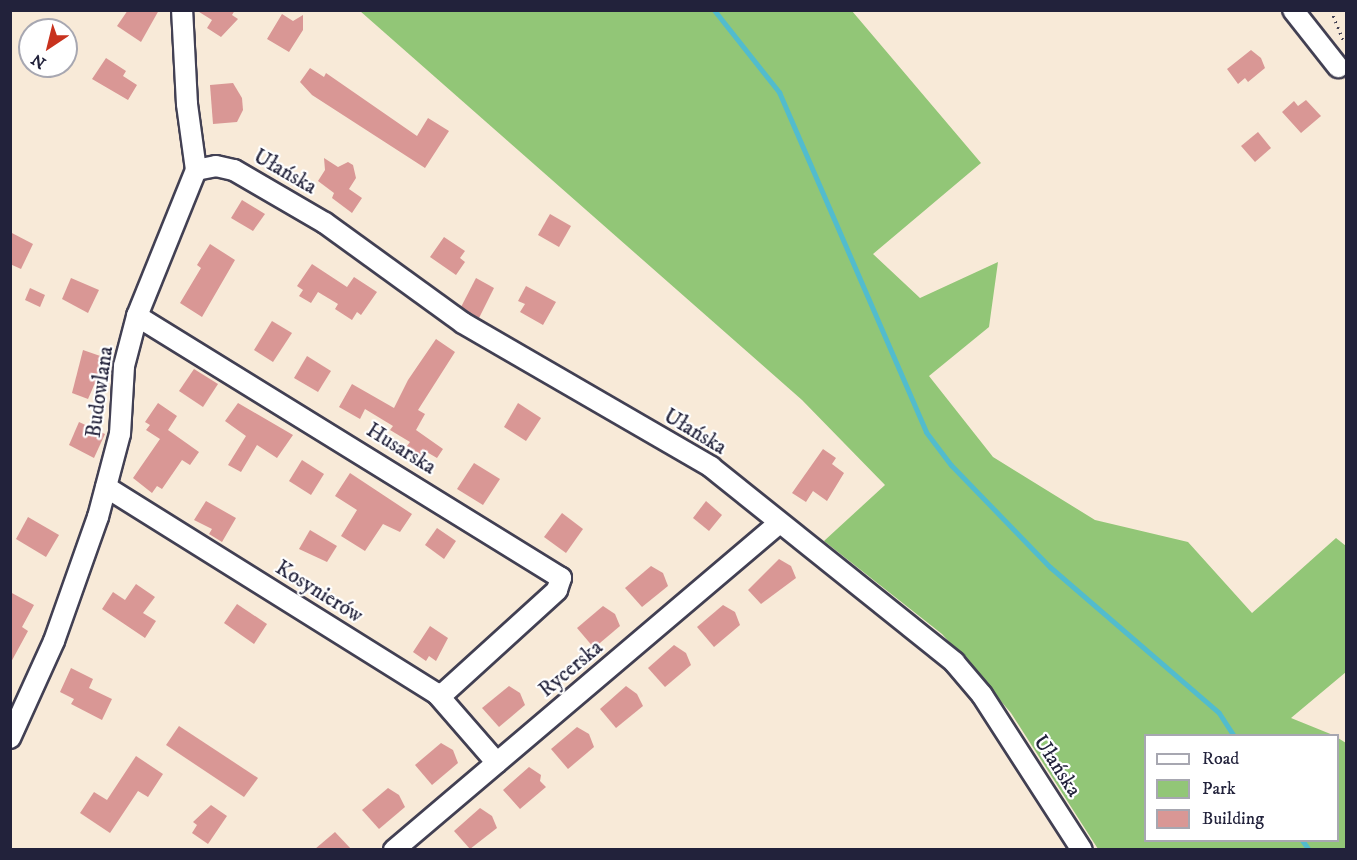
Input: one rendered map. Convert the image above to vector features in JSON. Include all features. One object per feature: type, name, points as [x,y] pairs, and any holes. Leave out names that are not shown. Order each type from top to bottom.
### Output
[{"type":"street","name":"Budowlana","points":[[10,738],[54,641],[106,486],[120,434],[124,366],[137,316],[196,170],[187,104],[182,10]]},
{"type":"street","points":[[1293,10],[1338,68]]},
{"type":"street","name":"Ułańska","points":[[196,170],[216,166],[234,170],[325,223],[463,323],[711,467],[778,524],[954,662],[982,695],[1082,849]]},
{"type":"street","name":"Husarska","points":[[137,316],[561,578],[557,590],[444,693],[437,694]]},
{"type":"street","name":"Kosynierów","points":[[106,486],[437,694],[497,763]]},
{"type":"street","name":"Rycerska","points":[[394,849],[778,524]]},
{"type":"path","points":[[1331,10],[1347,50]]},
{"type":"green space","points":[[360,11],[852,11],[981,163],[873,254],[920,298],[998,262],[989,327],[929,376],[993,457],[1095,520],[1188,542],[1252,613],[1336,538],[1346,546],[1346,672],[1291,718],[1331,734],[1144,734],[1144,842],[1339,842],[1339,739],[1346,743],[1346,849],[1098,849],[1011,713],[964,658],[942,634],[824,541],[885,485],[802,400]]},
{"type":"building","points":[[128,10],[159,10],[141,42],[117,26]]},
{"type":"building","points":[[196,10],[235,10],[232,15],[238,19],[221,37],[207,28],[212,20]]},
{"type":"building","points":[[282,14],[293,21],[303,15],[303,30],[289,52],[267,39]]},
{"type":"building","points":[[1251,50],[1261,58],[1265,68],[1248,82],[1245,78],[1238,84],[1227,69]]},
{"type":"building","points":[[106,58],[126,71],[123,76],[137,85],[128,100],[92,79]]},
{"type":"building","points":[[310,68],[324,77],[326,73],[417,136],[428,118],[449,131],[425,168],[312,95],[300,82]]},
{"type":"building","points":[[233,83],[242,98],[243,110],[237,122],[213,124],[210,85]]},
{"type":"building","points":[[1306,100],[1321,116],[1301,133],[1282,112],[1294,101],[1298,106]]},
{"type":"building","points":[[1258,132],[1271,148],[1255,162],[1241,146]]},
{"type":"building","points":[[324,158],[338,167],[348,162],[353,165],[356,178],[349,189],[362,198],[352,213],[332,198],[334,193],[318,181],[325,170]]},
{"type":"building","points":[[242,200],[265,214],[253,231],[231,218]]},
{"type":"building","points":[[550,214],[571,226],[559,247],[538,235]]},
{"type":"building","points":[[10,232],[33,244],[21,269],[10,264]]},
{"type":"building","points":[[444,237],[465,251],[460,258],[465,262],[456,275],[430,257]]},
{"type":"building","points":[[210,244],[235,260],[202,317],[180,303],[201,268],[197,265]]},
{"type":"building","points":[[312,264],[347,287],[354,277],[377,292],[361,315],[357,312],[352,320],[335,309],[338,304],[318,292],[311,303],[299,296],[303,290],[297,286]]},
{"type":"building","points":[[71,278],[99,290],[88,313],[62,299]]},
{"type":"building","points":[[476,278],[494,288],[479,318],[461,307]]},
{"type":"building","points":[[526,286],[556,302],[543,325],[520,312],[525,304],[518,301]]},
{"type":"building","points":[[30,288],[45,295],[40,307],[25,300]]},
{"type":"building","points":[[272,321],[292,333],[273,362],[254,350]]},
{"type":"building","points":[[436,339],[455,352],[418,410],[425,414],[416,430],[443,449],[437,458],[425,451],[422,456],[407,446],[410,442],[390,430],[393,426],[365,409],[360,419],[339,407],[352,384],[394,408],[408,380]]},
{"type":"building","points":[[83,350],[106,358],[88,399],[72,393]]},
{"type":"building","points":[[307,356],[331,371],[318,392],[294,378]]},
{"type":"building","points":[[194,369],[218,384],[203,407],[179,391]]},
{"type":"building","points":[[158,403],[177,416],[168,430],[199,452],[190,465],[182,460],[162,489],[157,486],[152,493],[133,478],[160,439],[146,430],[150,425],[145,422]]},
{"type":"building","points":[[238,403],[293,435],[277,458],[257,445],[241,472],[228,465],[246,436],[225,421]]},
{"type":"building","points":[[518,403],[541,418],[526,441],[504,427]]},
{"type":"building","points":[[79,422],[105,434],[94,458],[69,445]]},
{"type":"building","points":[[823,449],[836,458],[832,464],[844,473],[827,501],[813,491],[806,502],[792,493]]},
{"type":"building","points":[[302,460],[324,474],[311,495],[289,481]]},
{"type":"building","points":[[474,463],[500,479],[483,505],[457,489]]},
{"type":"building","points":[[350,473],[412,514],[400,532],[383,524],[365,551],[341,536],[357,510],[335,496]]},
{"type":"building","points":[[206,501],[236,518],[222,542],[209,534],[212,529],[194,520]]},
{"type":"building","points":[[706,501],[722,515],[709,531],[693,518]]},
{"type":"building","points":[[562,513],[583,529],[566,553],[544,537]]},
{"type":"building","points":[[28,517],[59,535],[46,557],[16,539]]},
{"type":"building","points":[[437,528],[456,541],[444,559],[425,545]]},
{"type":"building","points":[[310,530],[337,546],[327,562],[299,549]]},
{"type":"building","points":[[779,559],[791,566],[796,578],[761,604],[748,590]]},
{"type":"building","points":[[651,566],[663,573],[668,586],[642,607],[625,588]]},
{"type":"building","points":[[136,584],[155,597],[143,613],[156,621],[145,638],[102,609],[113,592],[125,600]]},
{"type":"building","points":[[10,592],[34,605],[22,627],[28,631],[10,664]]},
{"type":"building","points":[[237,604],[267,624],[254,644],[224,623]]},
{"type":"building","points":[[723,605],[735,612],[740,625],[714,647],[697,627]]},
{"type":"building","points":[[603,606],[615,614],[620,626],[594,648],[577,628]]},
{"type":"building","points":[[430,626],[448,638],[436,661],[429,656],[426,661],[413,652]]},
{"type":"building","points":[[674,645],[686,653],[691,665],[665,687],[648,668]]},
{"type":"building","points":[[71,668],[93,679],[89,688],[112,699],[102,720],[71,704],[74,699],[60,692]]},
{"type":"building","points":[[509,686],[520,693],[525,705],[499,727],[482,708]]},
{"type":"building","points":[[626,686],[637,694],[643,706],[616,728],[600,709]]},
{"type":"building","points":[[179,726],[258,778],[244,797],[166,745]]},
{"type":"building","points":[[577,727],[589,734],[594,747],[568,769],[551,749]]},
{"type":"building","points":[[441,743],[453,750],[458,763],[432,785],[415,765]]},
{"type":"building","points":[[136,756],[163,774],[148,797],[138,791],[110,833],[80,813],[94,792],[107,800]]},
{"type":"building","points":[[529,767],[541,775],[540,781],[546,787],[520,809],[503,790]]},
{"type":"building","points":[[388,788],[399,795],[405,807],[379,829],[362,810]]},
{"type":"building","points":[[211,805],[227,816],[208,844],[192,833],[197,825],[193,822]]},
{"type":"building","points":[[480,808],[492,816],[497,828],[470,849],[454,831]]},
{"type":"building","points":[[335,832],[351,849],[315,849]]},
{"type":"waterway","points":[[714,10],[779,92],[926,432],[951,465],[1050,567],[1219,713],[1233,734]]},
{"type":"waterway","points":[[1303,842],[1309,850]]}]
